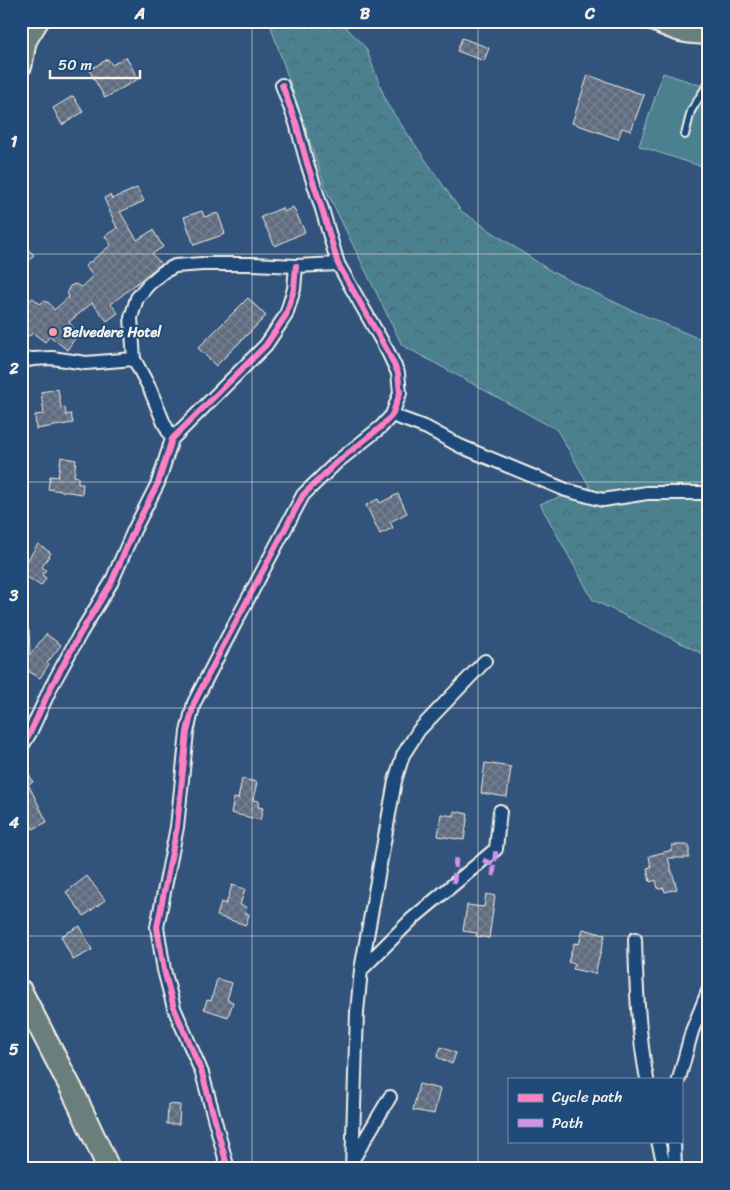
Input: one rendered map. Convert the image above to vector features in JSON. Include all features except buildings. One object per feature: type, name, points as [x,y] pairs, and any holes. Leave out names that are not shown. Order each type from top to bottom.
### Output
[{"type":"highway","points":[[21,65],[25,42],[24,21]]},
{"type":"highway","points":[[21,991],[75,1096],[109,1169]]},
{"type":"main road","points":[[25,42],[38,21]]},
{"type":"main road","points":[[655,21],[678,32],[709,33]]},
{"type":"street","points":[[228,1169],[202,1073],[174,1008],[164,970],[157,927],[177,828],[187,732],[194,703],[303,495],[338,462],[381,427],[392,415],[400,393],[398,373],[388,352],[338,264],[306,163],[296,123],[282,85]]},
{"type":"street","points":[[172,439],[150,389],[134,359],[131,318],[137,298],[162,272],[175,266],[202,264],[296,266],[338,264]]},
{"type":"street","points":[[21,748],[80,634],[112,583],[134,530],[158,483],[172,439],[266,345],[286,315],[294,289],[296,266]]},
{"type":"street","points":[[21,361],[33,358],[52,358],[86,363],[134,359]]},
{"type":"street","points":[[392,415],[427,428],[460,446],[566,490],[603,500],[648,493],[709,494]]},
{"type":"street","points":[[353,1164],[357,1012],[361,970],[395,781],[403,755],[419,730],[485,661]]},
{"type":"street","points":[[361,970],[412,919],[496,849],[500,811]]},
{"type":"street","points":[[635,939],[636,979],[643,1058],[647,1078]]},
{"type":"street","points":[[679,1078],[692,1030],[709,989]]},
{"type":"street","points":[[353,1164],[390,1097]]},
{"type":"street","points":[[658,1142],[665,1169]]},
{"type":"street","points":[[674,1142],[675,1169]]},
{"type":"lane","points":[[685,135],[691,111],[709,82]]},
{"type":"green space","points":[[269,21],[340,21],[366,48],[387,104],[461,211],[552,272],[627,308],[695,337],[709,339],[709,657],[593,600],[540,504],[590,487],[557,430],[402,345],[327,192]]},
{"type":"green space","points":[[663,73],[709,88],[709,169],[639,146]]},
{"type":"marked path","points":[[493,876],[496,849]]},
{"type":"marked path","points":[[454,883],[456,857]]},
{"type":"marked path","points":[[483,860],[494,865]]},
{"type":"cycle path","points":[[228,1169],[202,1073],[174,1008],[164,970],[157,927],[177,827],[187,732],[194,703],[303,495],[337,462],[381,427],[392,415],[400,393],[398,373],[388,352],[338,264],[296,123],[282,85]]},
{"type":"cycle path","points":[[21,748],[51,687],[111,583],[134,530],[158,483],[172,439],[266,345],[286,315],[294,289],[296,266]]},
{"type":"place","name":"Belvedere Hotel","points":[[53,332]]}]
